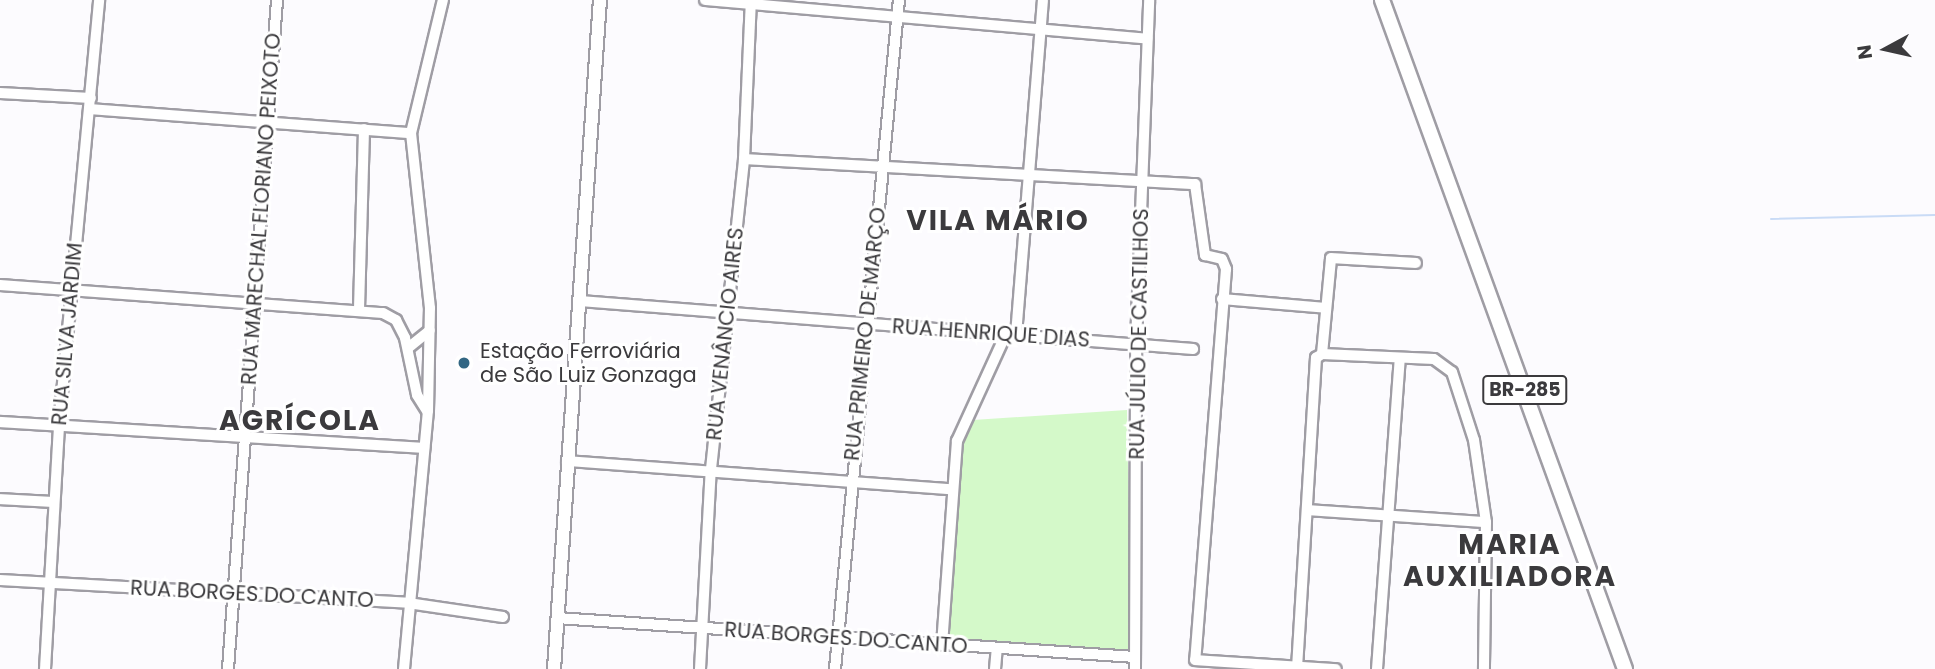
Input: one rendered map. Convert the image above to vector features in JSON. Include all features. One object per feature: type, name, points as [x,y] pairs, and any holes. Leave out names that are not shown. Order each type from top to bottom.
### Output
[{"type":"highway","name":"BR-285","points":[[1382,0],[1625,669]]},
{"type":"main road","points":[[554,669],[600,0]]},
{"type":"street","name":"RUA SILVA JARDIM","points":[[45,669],[59,425],[99,0]]},
{"type":"street","name":"RUA MARECHAL FLORIANO PEIXOTO","points":[[228,669],[277,0]]},
{"type":"street","points":[[404,669],[408,603],[428,411],[430,330],[428,248],[411,133],[443,0]]},
{"type":"street","points":[[705,0],[898,14],[1147,39]]},
{"type":"street","name":"RUA PRIMEIRO DE MARÇO","points":[[835,669],[849,480],[899,0]]},
{"type":"street","points":[[942,645],[949,489],[957,441],[1011,334],[1043,0]]},
{"type":"street","name":"RUA JÚLIO DE CASTILHOS","points":[[1135,669],[1136,344],[1149,0]]},
{"type":"street","name":"RUA VENÂNCIO AIRES","points":[[700,669],[711,469],[744,159],[751,2]]},
{"type":"street","points":[[0,93],[90,104],[411,133]]},
{"type":"street","points":[[359,309],[364,129]]},
{"type":"street","points":[[744,159],[1195,184],[1205,255],[1222,259],[1226,269],[1195,660],[1218,665],[1336,669]]},
{"type":"street","points":[[1322,355],[1331,258],[1416,262]]},
{"type":"street","points":[[0,285],[254,301],[383,313],[396,320],[408,348],[417,395],[428,411]]},
{"type":"street","points":[[1222,299],[1326,308]]},
{"type":"street","name":"RUA HENRIQUE DIAS","points":[[580,300],[1193,349]]},
{"type":"street","points":[[408,348],[430,330]]},
{"type":"street","points":[[1297,667],[1316,358],[1322,355],[1400,359],[1447,365],[1474,440],[1486,522],[1484,669]]},
{"type":"street","points":[[1377,669],[1385,514],[1400,359]]},
{"type":"street","points":[[0,422],[424,448]]},
{"type":"street","points":[[567,461],[711,469],[949,489]]},
{"type":"street","points":[[0,499],[53,502]]},
{"type":"street","points":[[1308,510],[1486,522]]},
{"type":"street","name":"RUA BORGES DO CANTO","points":[[0,580],[408,603],[503,617]]},
{"type":"street","name":"RUA BORGES DO CANTO","points":[[557,618],[837,634],[942,645],[1135,657]]},
{"type":"street","points":[[995,669],[997,648]]},
{"type":"green space","points":[[1127,410],[1131,653],[944,643],[958,440],[973,420]]},
{"type":"waterway","points":[[1771,219],[1935,215]]},
{"type":"place","name":"Estação Ferroviária de São Luiz Gonzaga","points":[[464,363]]},
{"type":"district","name":"VILA MÁRIO","points":[[998,221]]},
{"type":"district","name":"AGRÍCOLA","points":[[300,421]]},
{"type":"district","name":"MARIA AUXILIADORA","points":[[1510,561]]}]
